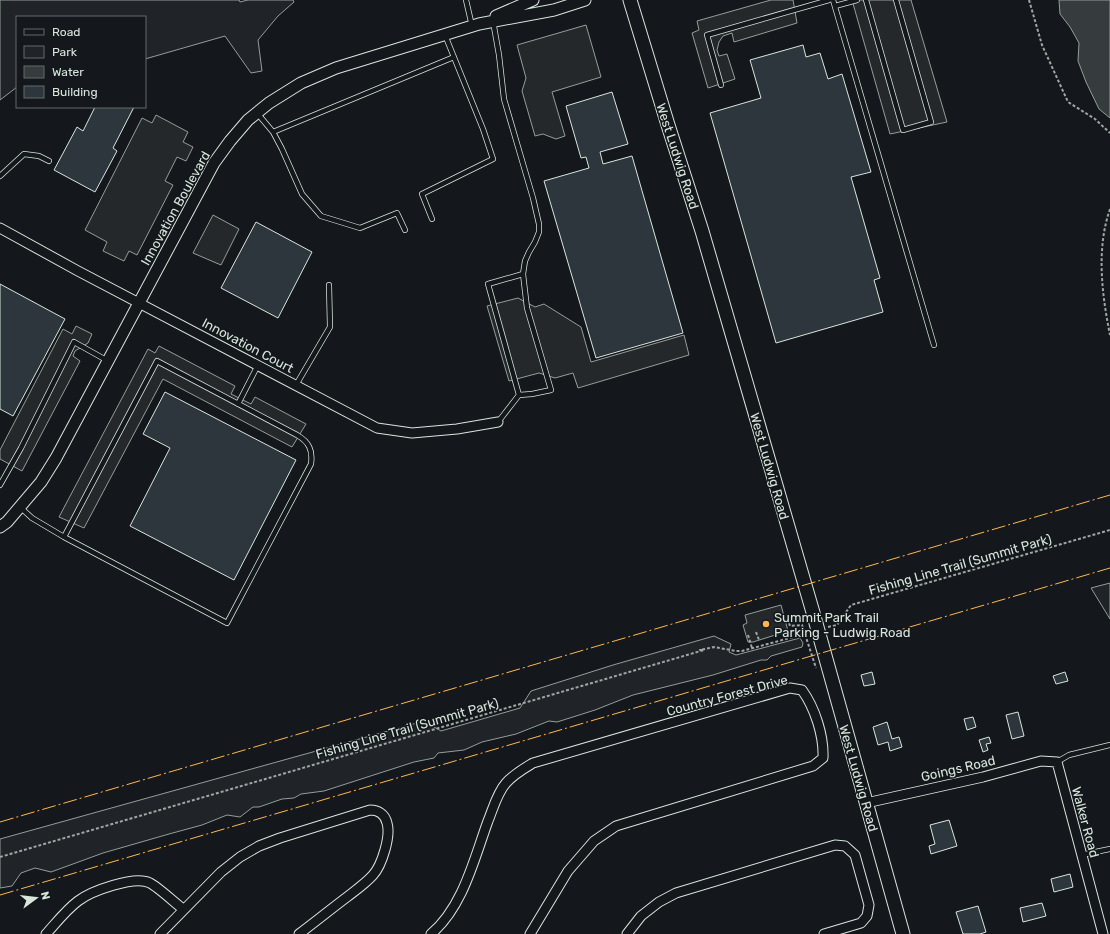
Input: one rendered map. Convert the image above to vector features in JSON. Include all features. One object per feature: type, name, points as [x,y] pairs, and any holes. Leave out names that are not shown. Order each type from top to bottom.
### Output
[{"type":"main road","name":"West Ludwig Road","points":[[630,0],[702,231],[812,609],[904,934]]},
{"type":"street","name":"Innovation Boulevard","points":[[476,25],[533,0]]},
{"type":"street","name":"Innovation Boulevard","points":[[0,527],[20,507],[41,482],[53,464],[214,163],[230,140],[248,120],[269,103],[301,83],[336,68],[476,25],[554,10],[585,0]]},
{"type":"street","name":"Innovation Court","points":[[0,228],[78,271],[377,428],[412,433],[457,429],[498,422]]},
{"type":"street","name":"Country Forest Drive","points":[[431,934],[449,914],[462,891],[497,799],[506,783],[518,772],[533,763],[790,688],[802,690],[813,708],[823,744],[823,758],[813,766],[616,826],[594,841],[568,871],[530,934]]},
{"type":"street","name":"Goings Road","points":[[866,803],[983,777],[1041,761],[1056,762]]},
{"type":"street","name":"Walker Road","points":[[1056,762],[1103,934]]},
{"type":"street","points":[[160,934],[221,872],[240,857],[259,846],[295,833],[370,810],[376,810],[383,815],[387,822],[389,832],[384,852],[374,874],[360,887],[299,934]]},
{"type":"street","points":[[627,934],[641,916],[659,902],[676,893],[835,845],[845,846],[855,856],[869,905],[867,916],[861,922],[824,934]]},
{"type":"street","points":[[46,934],[78,901],[89,894],[127,881],[139,880],[150,883],[183,910]]},
{"type":"lane","points":[[466,0],[476,25]]},
{"type":"lane","points":[[721,85],[707,35],[829,0]]},
{"type":"lane","points":[[833,0],[934,345]]},
{"type":"lane","points":[[834,6],[857,0]]},
{"type":"lane","points":[[866,0],[903,130],[931,122],[896,0]]},
{"type":"lane","points":[[493,21],[504,99],[533,198],[539,224],[539,232],[525,261],[523,274],[527,308],[551,390],[519,395],[498,422]]},
{"type":"lane","points":[[432,219],[422,194],[493,159],[484,129],[445,34]]},
{"type":"lane","points":[[273,132],[454,57]]},
{"type":"lane","points":[[257,112],[273,132],[282,148],[302,194],[321,216],[360,228],[397,213],[405,230]]},
{"type":"lane","points":[[0,176],[24,154],[39,156],[49,160]]},
{"type":"lane","points":[[519,395],[488,284],[523,274]]},
{"type":"lane","points":[[296,385],[330,326],[329,285]]},
{"type":"lane","points":[[0,485],[21,448],[74,342],[109,361]]},
{"type":"lane","points":[[20,507],[32,518],[64,537],[227,623],[311,464],[312,455],[310,447],[305,440],[157,361],[64,537]]},
{"type":"lane","points":[[238,404],[258,365]]},
{"type":"lane","points":[[1056,762],[1069,755],[1110,745]]},
{"type":"lane","points":[[1082,855],[1110,849]]},
{"type":"path","points":[[1029,0],[1042,45],[1068,102],[1095,119],[1110,133]]},
{"type":"path","points":[[1110,209],[1104,225],[1101,248],[1104,308],[1110,335]]},
{"type":"path","name":"Fishing Line Trail (Summit Park)","points":[[823,629],[837,625],[851,606],[1110,530]]},
{"type":"path","points":[[789,623],[790,626],[802,625],[804,634]]},
{"type":"path","points":[[756,632],[759,640]]},
{"type":"path","name":"Fishing Line Trail (Summit Park)","points":[[0,857],[704,650],[700,650],[714,647],[736,651],[812,632]]},
{"type":"path","points":[[748,635],[752,648]]},
{"type":"green space","points":[[0,0],[239,0],[240,2],[248,0],[293,0],[294,2],[278,16],[258,40],[262,71],[251,73],[225,36],[146,59],[146,16],[16,16],[16,88],[0,100]]},
{"type":"green space","points":[[1110,583],[1110,619],[1091,588]]},
{"type":"green space","points":[[714,636],[731,644],[729,652],[736,655],[800,638],[803,643],[802,647],[771,656],[767,660],[761,660],[713,675],[633,695],[595,710],[557,722],[549,721],[516,734],[482,742],[464,750],[438,753],[434,758],[414,762],[324,791],[301,794],[294,798],[282,799],[259,807],[253,807],[240,817],[227,815],[202,825],[103,853],[51,872],[35,868],[21,873],[12,886],[0,888],[0,839],[424,721],[441,731],[520,708],[531,691],[613,665]]},
{"type":"shaded area","points":[[771,0],[793,0],[797,23],[734,42],[732,33],[723,36],[719,42],[717,50],[719,56],[727,54],[735,79],[708,88],[692,33],[699,30],[697,21]]},
{"type":"shaded area","points":[[852,0],[911,0],[947,122],[890,134]]},
{"type":"shaded area","points":[[586,25],[601,77],[552,92],[565,136],[556,139],[543,134],[535,136],[522,91],[526,78],[517,45]]},
{"type":"shaded area","points":[[156,115],[188,132],[183,142],[193,147],[186,161],[177,157],[165,181],[173,185],[137,255],[129,251],[124,261],[103,251],[107,242],[85,230],[142,118],[152,123]]},
{"type":"shaded area","points":[[213,215],[239,229],[221,265],[193,253]]},
{"type":"shaded area","points":[[518,298],[535,307],[544,304],[581,327],[591,362],[684,335],[689,355],[578,388],[573,373],[555,378],[539,373],[509,381],[487,306]]},
{"type":"shaded area","points":[[76,326],[92,334],[88,343],[75,351],[73,356],[80,361],[22,471],[0,459],[0,450],[63,329],[72,334]]},
{"type":"shaded area","points":[[159,346],[235,386],[231,394],[251,404],[255,397],[306,424],[292,447],[163,379],[84,528],[59,517],[148,349],[155,353]]},
{"type":"shaded area","name":"Summit Park Trail Parking - Ludwig Road","points":[[781,605],[788,631],[753,642],[748,642],[743,625],[747,623],[745,615]]},
{"type":"water","points":[[1059,0],[1110,0],[1110,118],[1099,109],[1086,82],[1078,61],[1079,43],[1070,27],[1060,14]]},
{"type":"building","points":[[803,45],[806,57],[820,53],[828,79],[842,74],[871,172],[851,177],[880,278],[874,280],[883,312],[776,343],[710,113],[761,98],[750,60]]},
{"type":"building","points":[[612,92],[628,144],[600,152],[603,164],[632,156],[683,333],[596,358],[544,181],[589,168],[586,157],[581,158],[566,106]]},
{"type":"building","points":[[94,108],[133,108],[113,148],[117,151],[95,192],[54,170],[77,127],[83,131]]},
{"type":"building","points":[[256,222],[312,252],[278,318],[221,288]]},
{"type":"building","points":[[0,284],[65,319],[13,416],[0,409]]},
{"type":"building","points":[[165,392],[296,460],[234,580],[130,526],[170,448],[143,434]]},
{"type":"building","points":[[872,672],[875,684],[864,686],[861,675]]},
{"type":"building","points":[[1065,672],[1068,681],[1056,684],[1053,676]]},
{"type":"building","points":[[1018,712],[1024,736],[1012,739],[1006,715]]},
{"type":"building","points":[[973,717],[976,727],[967,730],[964,719]]},
{"type":"building","points":[[887,722],[892,739],[899,737],[902,747],[890,751],[888,742],[878,745],[873,727]]},
{"type":"building","points":[[989,737],[991,743],[986,744],[988,750],[983,752],[979,740]]},
{"type":"building","points":[[949,820],[957,846],[931,854],[929,846],[935,844],[930,825]]},
{"type":"building","points":[[1070,874],[1073,887],[1054,892],[1051,879]]},
{"type":"building","points":[[1042,903],[1046,916],[1023,922],[1020,908]]},
{"type":"building","points":[[978,906],[986,932],[980,934],[963,934],[956,912]]},
{"type":"power","points":[[0,822],[1110,495]]},
{"type":"power","points":[[0,895],[1110,568]]},
{"type":"place","name":"Summit Park Trail Parking - Ludwig Road","points":[[766,624]]}]
